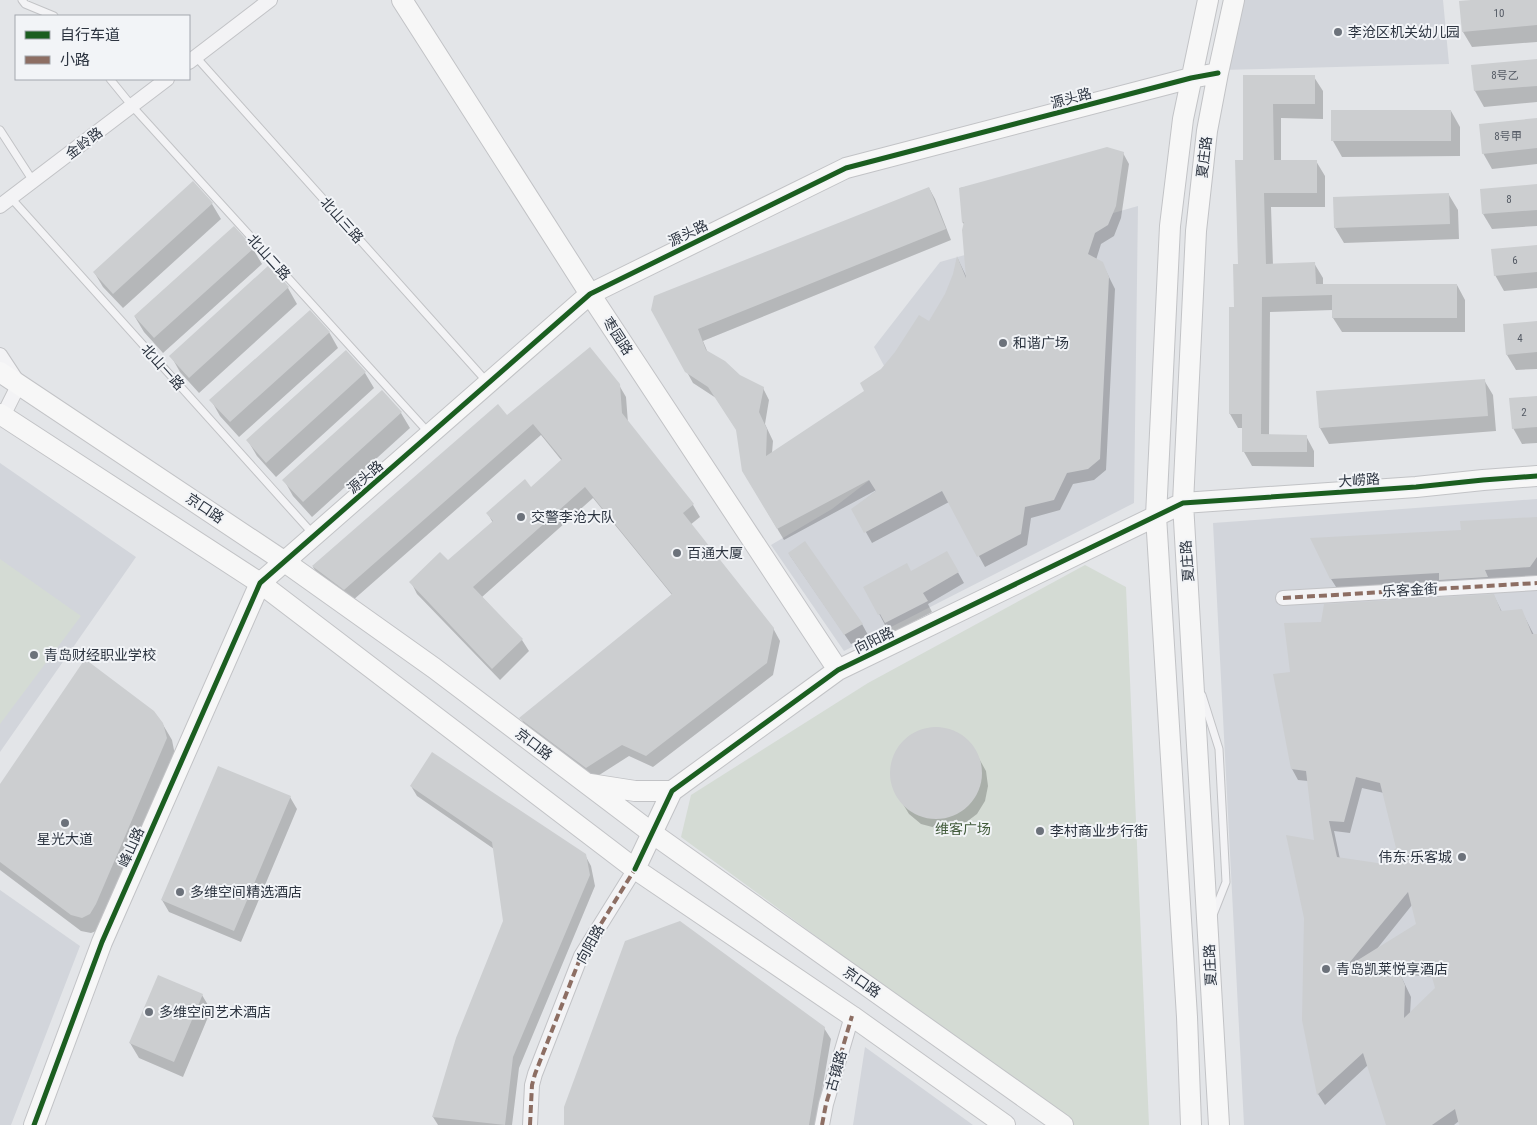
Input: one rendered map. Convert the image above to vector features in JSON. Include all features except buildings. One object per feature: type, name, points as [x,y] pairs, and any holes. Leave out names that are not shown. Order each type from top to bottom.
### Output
[{"type":"main road","name":"枣园路","points":[[402,0],[590,294],[838,670]]},
{"type":"main road","name":"夏庄路","points":[[1188,1119],[1187,1017],[1156,516],[1170,226],[1183,119],[1208,0]]},
{"type":"main road","name":"夏庄路","points":[[1219,1125],[1183,503],[1196,231],[1207,131],[1234,0]]},
{"type":"main road","name":"源头路","points":[[260,583],[590,294],[846,168],[1191,78],[1218,73]]},
{"type":"main road","name":"京口路","points":[[0,372],[285,562],[434,668],[652,833],[1062,1125]]},
{"type":"main road","points":[[1,415],[260,583],[635,869],[852,1016],[1005,1125]]},
{"type":"main road","name":"大崂路","points":[[1183,503],[1416,488],[1537,476]]},
{"type":"main road","name":"向阳路","points":[[635,869],[672,791],[838,670],[1183,503]]},
{"type":"main road","name":"峰山路","points":[[34,1125],[102,942],[260,583]]},
{"type":"main road","points":[[586,783],[636,791],[672,791]]},
{"type":"street","points":[[192,60],[270,0]]},
{"type":"street","name":"金岭路","points":[[5,202],[166,80]]},
{"type":"street","points":[[0,355],[19,384],[1,415]]},
{"type":"street","name":"乐客金街","points":[[1283,598],[1537,583]]},
{"type":"street","name":"向阳路","points":[[530,1125],[532,1085],[535,1074],[581,956],[635,869]]},
{"type":"street","name":"古镇路","points":[[822,1125],[826,1104],[852,1016]]},
{"type":"lane","points":[[22,0],[25,4],[52,15]]},
{"type":"lane","name":"北山三路","points":[[192,60],[488,383]]},
{"type":"lane","name":"北山二路","points":[[111,80],[132,106],[430,434]]},
{"type":"lane","points":[[0,130],[33,181]]},
{"type":"lane","name":"北山一路","points":[[5,202],[315,535]]},
{"type":"shaded area","name":"李沧区机关幼儿园","points":[[1238,0],[1443,0],[1449,64],[1220,70]]},
{"type":"shaded area","points":[[1138,206],[1134,503],[844,651],[771,545],[832,509],[923,439],[874,347],[940,262]]},
{"type":"shaded area","name":"青岛财经职业学校","points":[[0,463],[136,557],[0,752]]},
{"type":"shaded area","points":[[1537,499],[1537,1125],[1244,1125],[1213,523]]},
{"type":"shaded area","points":[[0,890],[80,946],[11,1125],[0,1125]]},
{"type":"shaded area","points":[[865,1047],[973,1125],[853,1125]]},
{"type":"green space","points":[[0,559],[81,616],[0,724]]},
{"type":"green space","name":"维客广场","points":[[1085,565],[1126,587],[1149,1125],[1073,1125],[681,837],[691,795],[868,683]]},
{"type":"marked path","points":[[1283,598],[1537,583]]},
{"type":"marked path","points":[[530,1125],[532,1085],[535,1074],[581,956],[635,869]]},
{"type":"marked path","points":[[822,1125],[826,1104],[852,1016]]},
{"type":"cycle path","points":[[34,1125],[102,942],[260,583],[590,294],[846,168],[1191,78],[1218,73]]},
{"type":"cycle path","points":[[635,869],[672,791],[838,670],[1183,503],[1416,487],[1537,476]]},
{"type":"place","name":"李沧区机关幼儿园","points":[[1338,32]]},
{"type":"place","name":"和谐广场","points":[[1003,343]]},
{"type":"place","name":"交警李沧大队","points":[[521,517]]},
{"type":"place","name":"百通大厦","points":[[677,553]]},
{"type":"place","name":"青岛财经职业学校","points":[[34,655]]},
{"type":"place","name":"星光大道","points":[[65,823]]},
{"type":"place","name":"李村商业步行街","points":[[1040,831]]},
{"type":"place","name":"伟东·乐客城","points":[[1462,857]]},
{"type":"place","name":"多维空间精选酒店","points":[[180,892]]},
{"type":"place","name":"青岛凯莱悦享酒店","points":[[1326,969]]},
{"type":"place","name":"多维空间艺术酒店","points":[[149,1012]]}]
